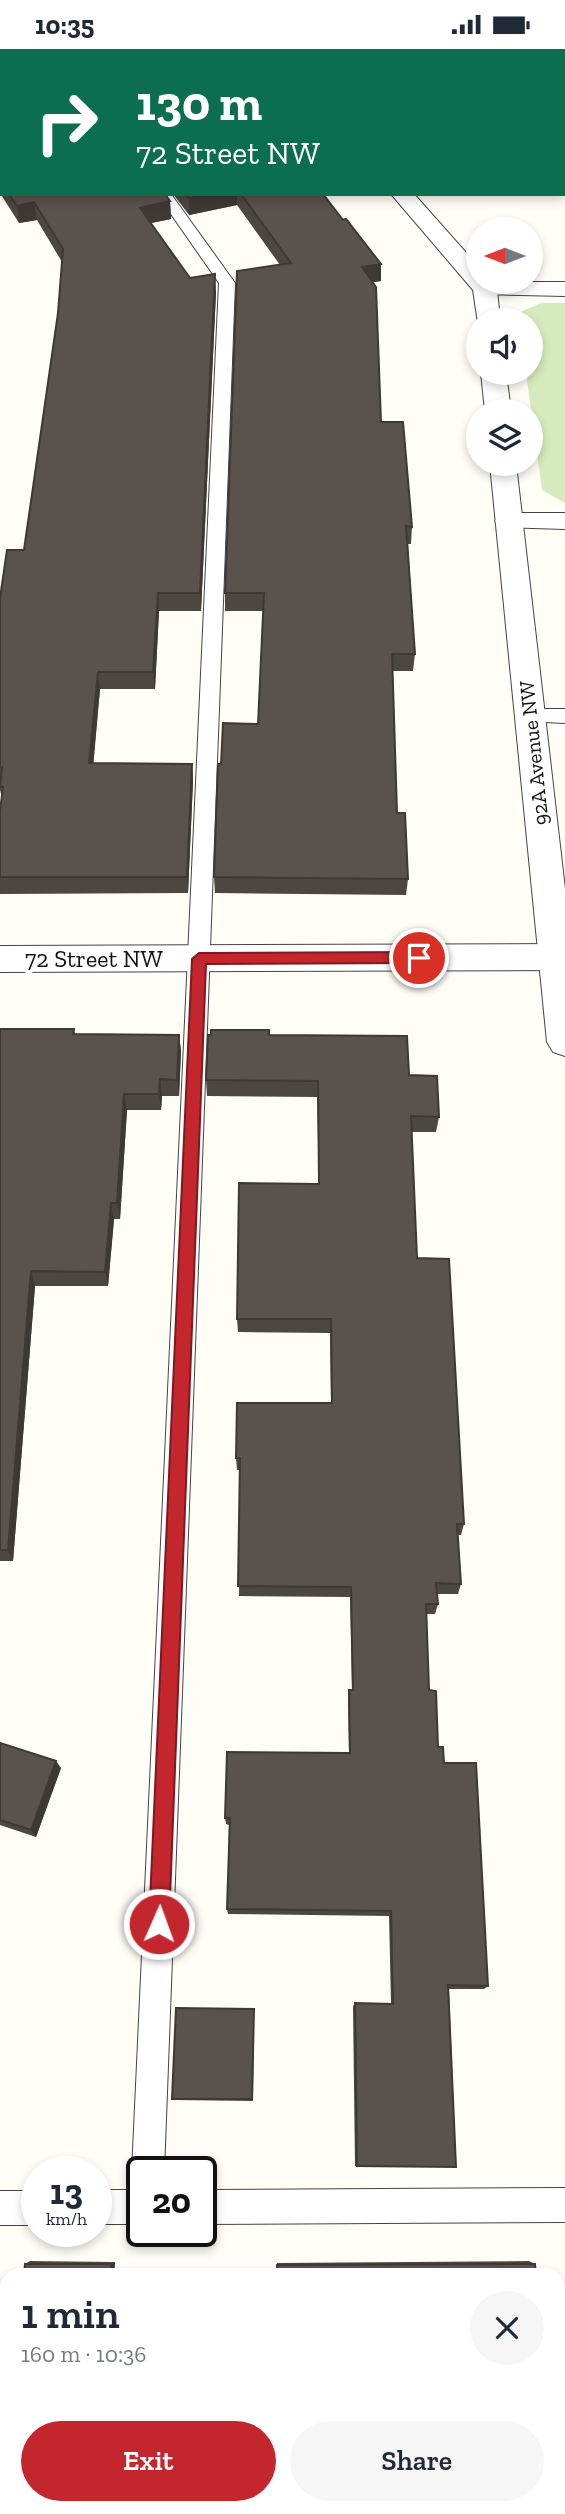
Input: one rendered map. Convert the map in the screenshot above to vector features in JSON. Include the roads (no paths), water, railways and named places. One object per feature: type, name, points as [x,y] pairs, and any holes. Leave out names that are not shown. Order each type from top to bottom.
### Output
[{"type":"street","points":[[404,196],[466,268]]},
{"type":"street","points":[[543,288],[565,289]]},
{"type":"street","name":"92A Avenue NW","points":[[504,476],[530,716],[561,957],[565,1042]]},
{"type":"street","points":[[509,521],[565,521]]},
{"type":"street","name":"72 Street NW","points":[[0,959],[561,957]]},
{"type":"lane","points":[[149,2156],[227,283],[165,196]]},
{"type":"lane","points":[[530,716],[565,716]]},
{"type":"lane","points":[[217,2207],[565,2205]]},
{"type":"lane","points":[[0,2208],[21,2207]]}]
